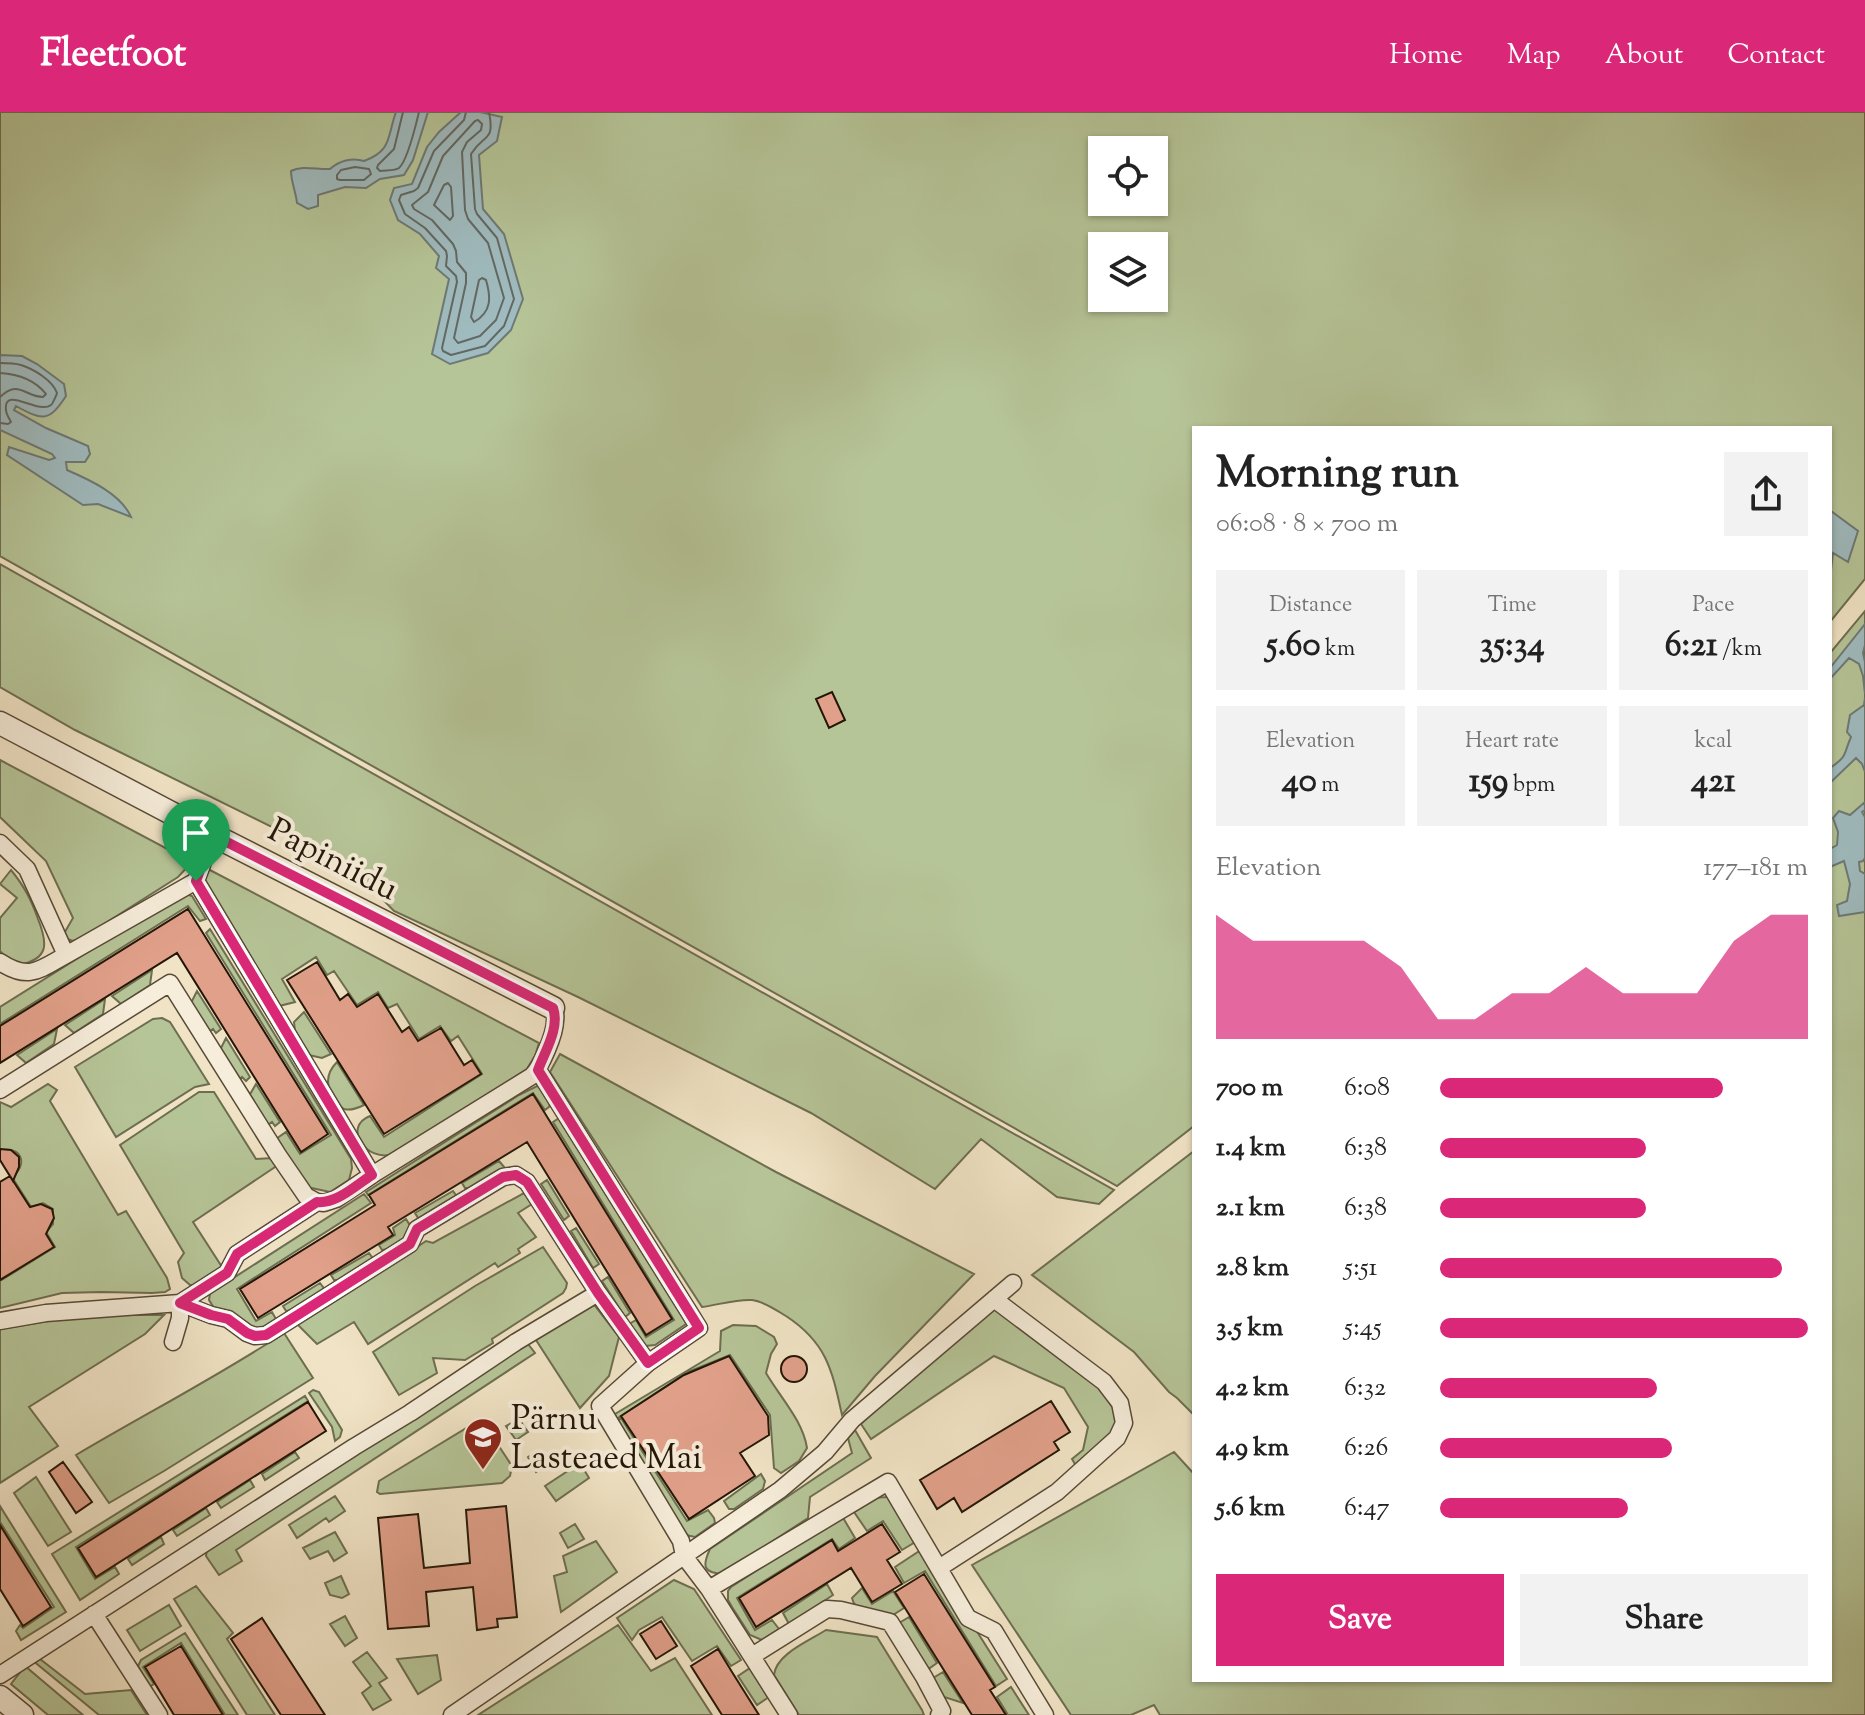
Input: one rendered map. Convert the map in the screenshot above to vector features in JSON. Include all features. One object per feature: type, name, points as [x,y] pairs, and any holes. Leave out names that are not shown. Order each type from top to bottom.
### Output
[{"type":"street","name":"Papiniidu","points":[[0,723],[553,1008]]},
{"type":"street","points":[[0,962],[15,972],[36,972],[196,881],[213,835]]},
{"type":"street","points":[[0,843],[27,869],[66,955]]},
{"type":"street","points":[[196,881],[372,1175]]},
{"type":"street","points":[[0,1090],[170,983],[282,1162],[306,1196],[324,1203],[336,1199],[532,1076],[538,1070],[555,1027],[553,1008]]},
{"type":"street","points":[[538,1070],[699,1328],[648,1363],[600,1406],[681,1541],[684,1556],[709,1589],[789,1715]]},
{"type":"street","points":[[0,1321],[46,1313],[180,1303],[228,1319],[255,1336],[266,1335],[410,1244],[417,1229],[503,1177],[516,1175],[527,1182],[598,1293],[648,1363]]},
{"type":"street","points":[[180,1303],[227,1273],[237,1254],[317,1202]]},
{"type":"street","points":[[452,1715],[780,1490],[825,1452],[852,1420],[1013,1283]]},
{"type":"street","points":[[0,1675],[516,1342],[598,1293]]},
{"type":"street","points":[[939,1568],[1057,1492],[1117,1438],[1124,1423],[1120,1403],[1104,1382],[994,1299]]},
{"type":"street","points":[[173,1342],[180,1318],[180,1303]]},
{"type":"street","points":[[709,1589],[888,1482],[968,1618],[994,1631],[1045,1715]]},
{"type":"street","points":[[752,1656],[827,1609],[890,1622],[942,1711],[939,1715]]},
{"type":"street","points":[[94,1614],[159,1715]]},
{"type":"street","points":[[0,1697],[22,1715]]},
{"type":"green space","points":[[0,112],[1865,112],[1865,579],[1832,620],[1832,426],[1192,426],[1192,1128],[1117,1186],[0,556]]},
{"type":"green space","points":[[0,564],[1114,1190],[1099,1204],[1057,1197],[981,1139],[935,1189],[811,1113],[578,997],[394,911],[349,865],[75,730],[0,687]]},
{"type":"green space","points":[[1865,611],[1865,1715],[1160,1715],[1154,1705],[1131,1715],[1071,1715],[972,1565],[1174,1452],[1192,1472],[1192,1682],[1832,1682],[1832,651]]},
{"type":"green space","points":[[0,760],[192,862],[178,877],[82,938],[73,941],[62,937],[73,918],[46,861],[0,817]]},
{"type":"green space","points":[[208,869],[539,1043],[535,1056],[527,1069],[394,1154],[384,1155],[367,1149],[358,1135],[362,1121],[370,1116],[384,1137],[482,1074],[458,1036],[451,1041],[440,1026],[419,1039],[397,1004],[388,1008],[378,992],[357,1005],[334,971],[327,975],[316,957],[282,979],[295,1002],[279,1006],[204,882]]},
{"type":"green space","points":[[11,870],[33,905],[44,943],[44,949],[36,959],[19,965],[0,951],[0,918],[17,898],[0,884]]},
{"type":"green space","points":[[182,893],[192,896],[206,919],[200,921],[188,906],[0,1024],[0,1007]]},
{"type":"green space","points":[[210,929],[351,1159],[349,1180],[330,1192],[307,1187],[276,1139],[286,1132],[300,1154],[331,1135],[206,933]]},
{"type":"green space","points":[[152,970],[150,985],[121,1004],[112,996]]},
{"type":"green space","points":[[197,991],[221,1029],[216,1033],[213,1029],[209,1032],[191,1003]]},
{"type":"green space","points":[[105,999],[103,1014],[74,1033],[65,1025]]},
{"type":"green space","points":[[304,1012],[331,1054],[322,1058],[309,1055],[295,1031],[294,1022]]},
{"type":"green space","points":[[162,1018],[170,1022],[209,1084],[195,1087],[116,1137],[75,1067],[153,1019]]},
{"type":"green space","points":[[57,1029],[54,1044],[26,1063],[17,1055]]},
{"type":"green space","points":[[226,1038],[250,1077],[246,1081],[242,1077],[239,1080],[220,1050]]},
{"type":"green space","points":[[560,1054],[776,1172],[974,1274],[875,1376],[842,1415],[826,1359],[800,1326],[765,1304],[752,1300],[702,1307],[550,1072]]},
{"type":"green space","points":[[337,1062],[364,1105],[347,1110],[334,1099],[328,1079]]},
{"type":"green space","points":[[48,1084],[57,1090],[50,1101],[118,1215],[126,1211],[167,1278],[170,1289],[165,1292],[62,1293],[0,1308],[0,1281],[55,1247],[46,1232],[53,1224],[53,1209],[43,1203],[31,1207],[12,1177],[20,1167],[18,1153],[0,1151],[0,1102],[11,1107]]},
{"type":"green space","points":[[256,1084],[280,1122],[275,1126],[272,1122],[268,1125],[249,1096]]},
{"type":"green space","points":[[537,1086],[550,1103],[545,1110],[533,1093],[368,1195],[366,1192],[519,1095]]},
{"type":"green space","points":[[199,1092],[214,1092],[256,1159],[273,1158],[278,1165],[193,1222],[222,1267],[196,1285],[190,1285],[182,1278],[178,1262],[184,1253],[120,1145]]},
{"type":"green space","points":[[561,1117],[688,1321],[655,1345],[645,1346],[629,1324],[636,1320],[646,1337],[674,1320],[553,1122]]},
{"type":"green space","points":[[1192,1153],[1192,1413],[1134,1352],[1032,1275]]},
{"type":"green space","points":[[499,1161],[505,1168],[475,1188],[465,1188],[462,1183]]},
{"type":"green space","points":[[547,1180],[569,1216],[564,1220],[541,1184]]},
{"type":"green space","points":[[453,1191],[458,1198],[429,1217],[418,1218],[415,1213]]},
{"type":"green space","points":[[524,1193],[532,1204],[518,1213],[536,1237],[518,1249],[520,1253],[498,1267],[495,1263],[368,1344],[354,1322],[317,1344],[296,1323],[426,1241],[433,1243]]},
{"type":"green space","points":[[364,1194],[371,1203],[237,1289],[256,1321],[272,1312],[277,1321],[260,1331],[250,1330],[235,1314],[214,1308],[209,1300],[210,1293]]},
{"type":"green space","points":[[406,1219],[411,1227],[403,1240],[392,1248],[382,1250],[379,1245],[395,1235],[393,1228]]},
{"type":"green space","points":[[576,1228],[599,1264],[593,1268],[571,1231]]},
{"type":"green space","points":[[543,1247],[567,1283],[563,1293],[465,1360],[433,1358],[437,1373],[399,1395],[373,1352],[475,1286]]},
{"type":"green space","points":[[369,1253],[374,1260],[344,1280],[334,1280],[331,1275]]},
{"type":"green space","points":[[608,1277],[630,1313],[625,1317],[602,1281]]},
{"type":"green space","points":[[320,1283],[326,1291],[296,1310],[286,1311],[283,1306]]},
{"type":"green space","points":[[592,1302],[619,1337],[609,1376],[580,1408],[536,1340]]},
{"type":"green space","points":[[993,1305],[1100,1388],[1117,1414],[1113,1435],[1076,1466],[1072,1459],[1083,1450],[1088,1427],[1064,1388],[994,1356],[871,1439],[861,1424]]},
{"type":"green space","points":[[85,1315],[164,1315],[145,1334],[29,1407],[58,1446],[0,1483],[0,1329]]},
{"type":"green space","points":[[733,1325],[756,1326],[774,1337],[777,1344],[766,1373],[796,1419],[807,1448],[799,1461],[781,1473],[774,1468],[770,1415],[730,1355],[688,1372],[615,1420],[615,1414],[720,1351],[721,1331]]},
{"type":"green space","points":[[284,1333],[313,1378],[109,1503],[76,1455]]},
{"type":"green space","points":[[528,1344],[535,1353],[236,1550],[242,1561],[219,1575],[206,1556],[211,1545]]},
{"type":"green space","points":[[313,1390],[319,1392],[342,1430],[335,1441],[332,1427],[309,1393]]},
{"type":"green space","points":[[305,1396],[308,1401],[76,1547],[95,1579],[115,1567],[119,1574],[80,1600],[52,1554]]},
{"type":"green space","points":[[621,1418],[687,1521],[708,1510],[715,1523],[695,1537],[686,1535],[617,1422]]},
{"type":"green space","points":[[519,1419],[528,1432],[516,1440],[506,1426]]},
{"type":"green space","points":[[478,1421],[485,1425],[512,1466],[510,1476],[502,1483],[377,1492],[379,1481]]},
{"type":"green space","points":[[855,1430],[871,1458],[810,1497],[808,1518],[723,1574],[706,1568],[710,1549],[852,1453],[848,1438]]},
{"type":"green space","points":[[295,1452],[299,1458],[265,1480],[262,1474]]},
{"type":"green space","points":[[536,1452],[544,1453],[550,1462],[536,1472],[528,1457]]},
{"type":"green space","points":[[580,1463],[589,1478],[556,1501],[545,1486]]},
{"type":"green space","points":[[761,1474],[765,1481],[763,1489],[734,1509],[729,1509],[724,1501]]},
{"type":"green space","points":[[36,1477],[71,1532],[48,1546],[14,1493]]},
{"type":"green space","points":[[250,1480],[254,1487],[221,1508],[217,1502]]},
{"type":"green space","points":[[335,1496],[345,1511],[329,1522],[326,1518],[297,1538],[289,1525]]},
{"type":"green space","points":[[888,1497],[917,1541],[902,1550],[883,1521],[867,1531],[852,1509],[871,1498]]},
{"type":"green space","points":[[0,1506],[66,1612],[21,1640],[16,1631],[20,1625],[23,1628],[54,1607],[0,1522]]},
{"type":"green space","points":[[206,1508],[210,1515],[177,1536],[173,1530]]},
{"type":"green space","points":[[842,1516],[855,1538],[839,1549],[832,1539],[737,1598],[755,1630],[772,1620],[779,1629],[762,1640],[750,1635],[728,1600],[731,1587]]},
{"type":"green space","points":[[575,1524],[584,1539],[568,1548],[560,1533]]},
{"type":"green space","points":[[335,1532],[347,1553],[334,1561],[328,1551],[310,1559],[303,1548]]},
{"type":"green space","points":[[161,1537],[164,1544],[132,1565],[128,1559]]},
{"type":"green space","points":[[596,1541],[617,1572],[561,1612],[554,1576],[567,1572],[563,1556]]},
{"type":"green space","points":[[924,1548],[1007,1679],[996,1686],[925,1571],[904,1583],[895,1567]]},
{"type":"green space","points":[[341,1576],[349,1594],[342,1598],[330,1595],[325,1583]]},
{"type":"green space","points":[[674,1580],[694,1589],[741,1660],[731,1666],[717,1646],[692,1661],[662,1617],[639,1630],[632,1640],[617,1618]]},
{"type":"green space","points":[[827,1584],[833,1595],[789,1624],[783,1613]]},
{"type":"green space","points":[[196,1586],[233,1633],[227,1639],[275,1715],[247,1715],[174,1599]]},
{"type":"green space","points":[[862,1588],[872,1604],[893,1591],[904,1608],[893,1615],[863,1611],[852,1598]]},
{"type":"green space","points":[[169,1605],[181,1626],[140,1651],[127,1630]]},
{"type":"green space","points":[[345,1616],[357,1638],[345,1646],[330,1624]]},
{"type":"green space","points":[[909,1617],[937,1663],[927,1670],[899,1623]]},
{"type":"green space","points":[[618,1625],[651,1671],[675,1658],[712,1715],[478,1715]]},
{"type":"green space","points":[[826,1630],[877,1637],[924,1715],[799,1715],[774,1675],[776,1667],[787,1654]]},
{"type":"green space","points":[[185,1633],[238,1715],[225,1715],[181,1643],[143,1667],[154,1684],[149,1687],[138,1666],[141,1660]]},
{"type":"green space","points":[[367,1652],[387,1678],[379,1683],[391,1700],[373,1710],[362,1693],[371,1686],[353,1662]]},
{"type":"green space","points":[[437,1655],[441,1680],[418,1694],[397,1659]]},
{"type":"green space","points":[[40,1659],[85,1694],[131,1690],[147,1715],[99,1715],[32,1660]]},
{"type":"green space","points":[[25,1666],[83,1715],[48,1715],[11,1684]]},
{"type":"green space","points":[[750,1668],[769,1697],[757,1705],[738,1676]]},
{"type":"green space","points":[[943,1672],[963,1703],[944,1697],[933,1678]]},
{"type":"green space","points":[[1011,1687],[1029,1715],[1008,1715],[997,1697]]},
{"type":"water","points":[[396,112],[428,112],[413,160],[404,175],[380,179],[366,188],[345,187],[318,195],[318,206],[308,209],[297,203],[291,171],[330,169],[346,160],[364,161],[373,157],[384,148]]},
{"type":"water","points":[[461,112],[502,117],[497,141],[479,155],[483,209],[504,234],[523,299],[511,330],[488,353],[450,364],[432,354],[449,279],[436,268],[439,256],[420,234],[398,220],[390,200],[394,188],[412,184],[427,147]]},
{"type":"water","points":[[0,355],[22,356],[64,384],[66,396],[50,415],[39,416],[16,406],[14,410],[88,446],[90,454],[85,462],[66,462],[67,470],[112,495],[131,517],[98,504],[83,505],[7,455],[9,447],[49,460],[55,458],[0,430]]},
{"type":"water","points":[[1832,512],[1858,531],[1848,562],[1833,553],[1832,562]]},
{"type":"water","points":[[1865,624],[1865,694],[1859,664],[1849,658],[1832,677],[1832,665]]},
{"type":"water","points":[[1865,698],[1865,772],[1856,758],[1832,781],[1832,766],[1842,758],[1851,737],[1847,732],[1850,715],[1864,705]]},
{"type":"water","points":[[1865,802],[1862,812],[1865,817],[1865,858],[1859,862],[1860,871],[1865,874],[1865,912],[1839,916],[1837,905],[1847,901],[1850,884],[1844,861],[1832,866],[1832,848],[1837,845],[1838,832],[1833,818],[1839,811],[1850,815]]},
{"type":"building","points":[[832,692],[845,720],[829,728],[816,699]]},
{"type":"building","points":[[188,909],[328,1134],[301,1152],[177,953],[0,1063],[0,1026]]},
{"type":"building","points":[[317,962],[340,1000],[348,994],[357,1007],[378,994],[402,1032],[409,1027],[418,1041],[441,1028],[464,1065],[472,1060],[481,1074],[384,1134],[287,980]]},
{"type":"building","points":[[533,1094],[672,1319],[646,1335],[527,1142],[388,1227],[393,1235],[258,1318],[240,1289],[375,1205],[369,1195]]},
{"type":"building","points":[[0,1149],[11,1150],[19,1157],[19,1167],[13,1181],[0,1160]]},
{"type":"building","points":[[10,1176],[30,1207],[41,1204],[52,1209],[54,1218],[46,1234],[54,1247],[0,1280],[0,1182]]},
{"type":"building","points":[[729,1356],[768,1416],[769,1435],[740,1453],[755,1476],[689,1519],[621,1416],[684,1375]]},
{"type":"building","points":[[794,1356],[803,1360],[807,1369],[803,1378],[794,1382],[785,1378],[781,1369],[785,1360]]},
{"type":"building","points":[[1051,1401],[1070,1432],[1054,1442],[1059,1450],[962,1512],[954,1498],[937,1509],[920,1480]]},
{"type":"building","points":[[308,1402],[326,1431],[96,1577],[78,1548]]},
{"type":"building","points":[[63,1462],[92,1502],[76,1513],[49,1472]]},
{"type":"building","points":[[506,1506],[517,1617],[497,1619],[498,1627],[477,1630],[473,1587],[426,1592],[429,1626],[388,1629],[378,1518],[418,1514],[424,1568],[470,1563],[466,1510]]},
{"type":"building","points":[[882,1524],[900,1552],[887,1560],[902,1584],[872,1602],[851,1568],[756,1627],[739,1598],[832,1540],[838,1551]]},
{"type":"building","points":[[0,1525],[51,1607],[23,1626],[0,1589]]},
{"type":"building","points":[[924,1574],[995,1687],[990,1690],[1006,1715],[972,1715],[895,1592]]},
{"type":"building","points":[[262,1618],[325,1715],[281,1715],[231,1639]]},
{"type":"building","points":[[661,1621],[677,1646],[656,1659],[640,1634]]},
{"type":"building","points":[[181,1646],[223,1715],[174,1715],[145,1667]]},
{"type":"building","points":[[718,1649],[759,1715],[722,1715],[691,1666]]},
{"type":"place","name":"Pärnu Lasteaed Mai","points":[[483,1471]]},
{"type":"route","points":[[213,835],[553,1008],[555,1027],[538,1070],[699,1328],[648,1363],[598,1293],[527,1182],[516,1175],[503,1177],[417,1229],[410,1244],[266,1335],[255,1336],[228,1319],[180,1303],[227,1273],[237,1254],[317,1202],[336,1199],[372,1175],[196,881],[213,835]]}]
